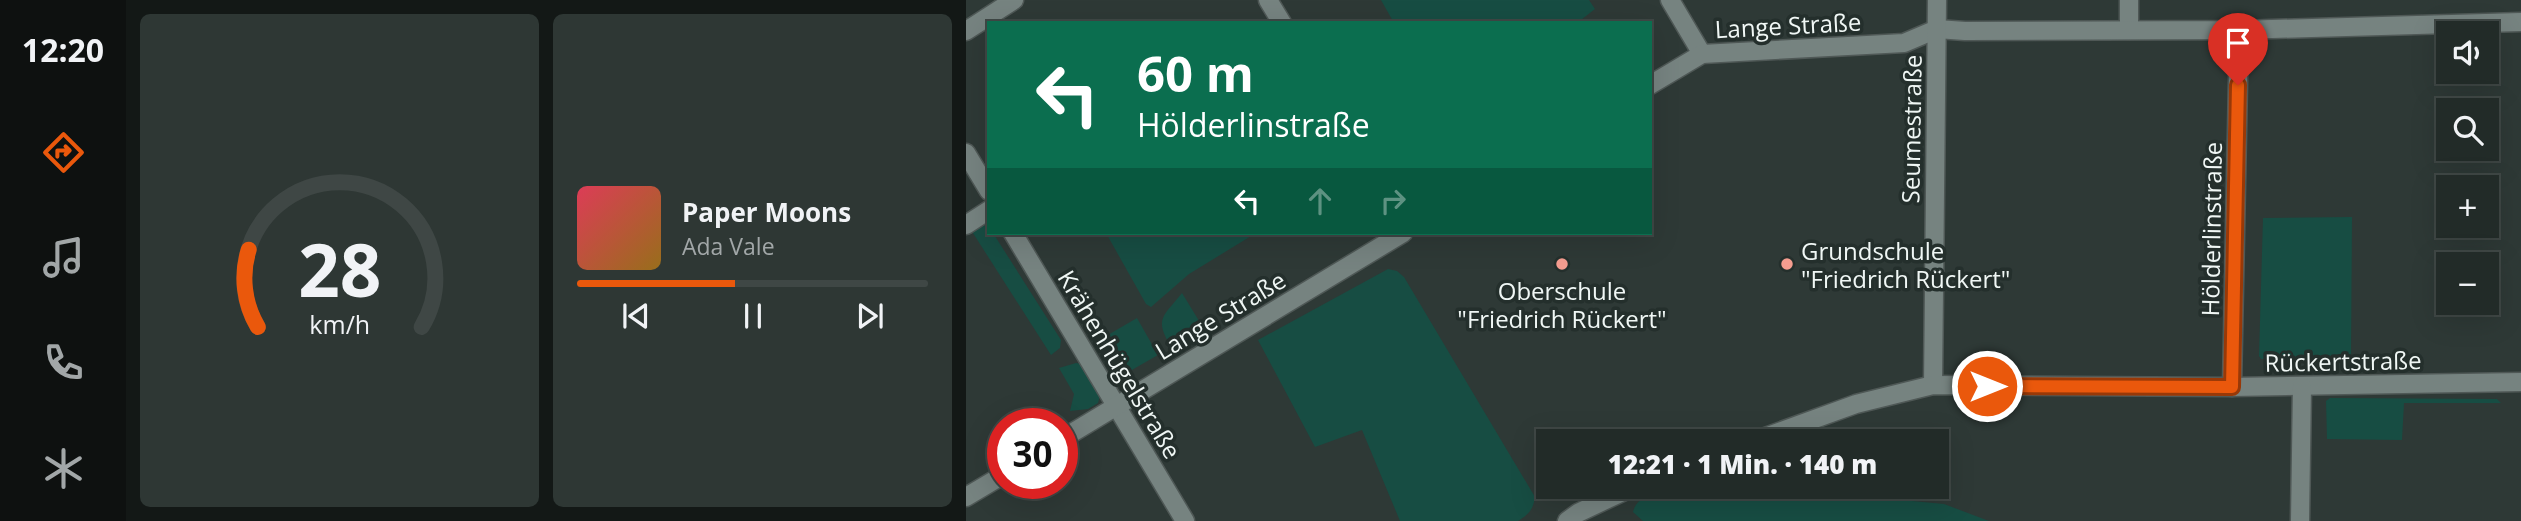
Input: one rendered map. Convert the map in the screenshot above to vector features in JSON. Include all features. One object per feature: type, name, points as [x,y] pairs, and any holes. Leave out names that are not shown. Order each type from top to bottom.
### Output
[{"type":"street","points":[[966,30],[1014,0]]},
{"type":"street","points":[[1269,0],[1281,21]]},
{"type":"street","points":[[1670,0],[1702,54]]},
{"type":"street","name":"Seumestraße","points":[[1933,385],[1937,0]]},
{"type":"street","points":[[2129,0],[2129,30]]},
{"type":"street","name":"Lange Straße","points":[[1652,84],[1702,54],[1905,43],[1937,29],[2239,30],[2521,22]]},
{"type":"street","name":"Hölderlinstraße","points":[[2232,387],[2239,30]]},
{"type":"street","points":[[966,153],[987,188]]},
{"type":"street","points":[[966,225],[987,212]]},
{"type":"street","name":"Krähenhügelstraße","points":[[1014,235],[1185,521]]},
{"type":"street","name":"Lange Straße","points":[[1078,430],[1400,235]]},
{"type":"street","name":"Rückertstraße","points":[[1787,429],[1856,404],[1933,385],[2232,387],[2521,382]]},
{"type":"street","points":[[2301,521],[2302,386]]},
{"type":"street","points":[[966,497],[987,485]]},
{"type":"street","points":[[1579,518],[1612,499]]},
{"type":"green space","points":[[1381,0],[1589,0],[1595,9],[1580,21],[1393,21]]},
{"type":"green space","points":[[2352,217],[2351,359],[2261,359],[2263,218]]},
{"type":"green space","points":[[980,225],[987,226],[987,235],[994,235],[1061,340],[1060,348],[1051,355],[971,230]]},
{"type":"green space","points":[[1107,235],[1253,235],[1189,274],[1151,307],[1146,304]]},
{"type":"green space","points":[[1388,269],[1397,271],[1404,277],[1535,497],[1530,511],[1518,521],[1400,521],[1362,430],[1315,447],[1258,340]]},
{"type":"green space","points":[[1182,293],[1204,329],[1171,347],[1163,330],[1163,318]]},
{"type":"green space","points":[[1137,318],[1158,355],[1130,371],[1121,368],[1101,339]]},
{"type":"green space","points":[[1076,363],[1086,365],[1101,391],[1098,403],[1088,409],[1071,408],[1074,394],[1059,368]]},
{"type":"green space","points":[[2330,398],[2497,399],[2501,403],[2404,403],[2402,440],[2327,439],[2326,401]]},
{"type":"green space","points":[[1912,499],[1944,504],[1989,521],[1643,521],[1633,512],[1639,501]]},
{"type":"place","name":"Oberschule \"Friedrich Rückert\"","points":[[1562,264]]},
{"type":"place","name":"Grundschule \"Friedrich Rückert\"","points":[[1787,264]]},
{"type":"route","points":[[1987,386],[2232,387],[2238,85]]}]
